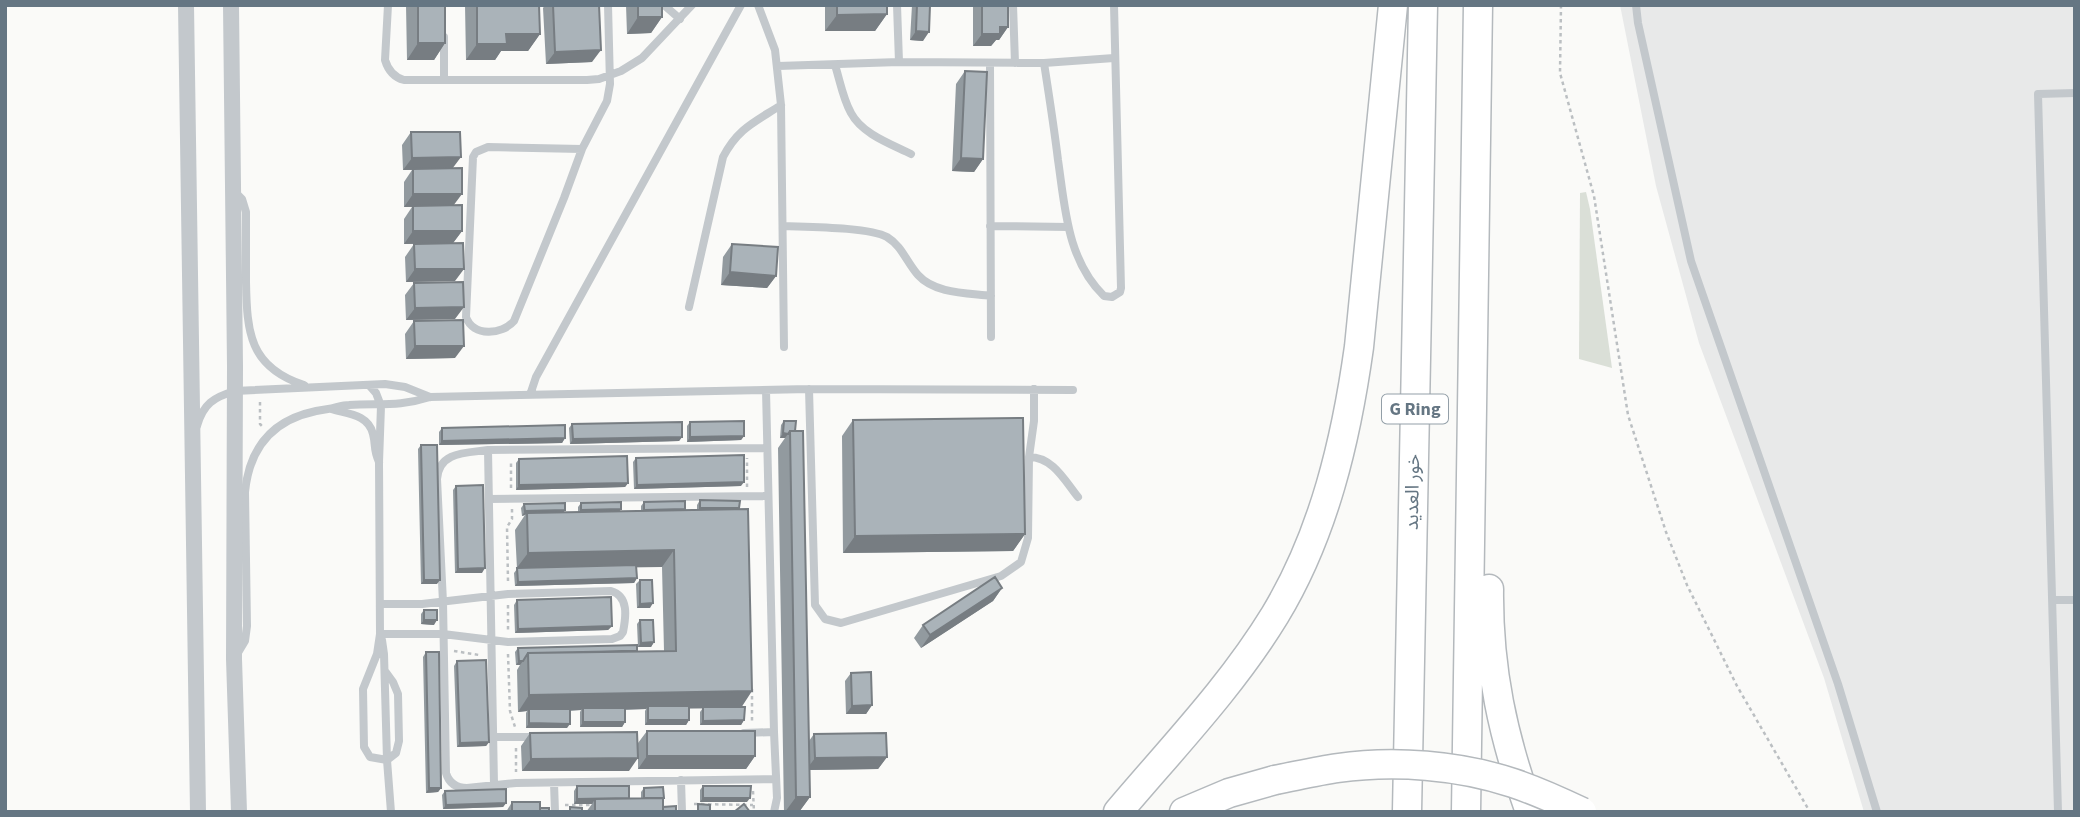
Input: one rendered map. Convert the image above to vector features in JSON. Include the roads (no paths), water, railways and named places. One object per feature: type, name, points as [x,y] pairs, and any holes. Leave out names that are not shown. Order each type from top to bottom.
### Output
[{"type":"highway","points":[[1118,812],[1220,692],[1276,614],[1329,493],[1342,450],[1359,347],[1393,5]]},
{"type":"highway","name":"خور العديد","points":[[1406,812],[1423,5]]},
{"type":"highway","name":"G Ring","points":[[1466,812],[1478,5]]},
{"type":"highway","points":[[1476,238],[1489,358],[1489,621],[1493,671],[1502,722],[1530,812]]},
{"type":"highway","points":[[1184,812],[1229,793],[1275,780],[1339,768],[1380,764],[1429,766],[1481,774],[1512,783],[1582,812]]},
{"type":"street","points":[[186,5],[198,812]]},
{"type":"street","points":[[231,5],[235,391],[234,659],[239,812]]},
{"type":"lane","points":[[388,5],[385,60],[397,78],[404,80],[587,80],[610,76],[642,58],[692,5]]},
{"type":"lane","points":[[582,149],[488,147],[476,152],[473,157],[466,317],[474,329],[500,332],[514,321],[582,149],[607,101],[610,76],[608,5]]},
{"type":"lane","points":[[664,5],[680,19]]},
{"type":"lane","points":[[530,395],[536,377],[741,5]]},
{"type":"lane","points":[[758,5],[778,66],[781,105],[784,347]]},
{"type":"lane","points":[[897,5],[899,62]]},
{"type":"lane","points":[[1013,5],[1015,63]]},
{"type":"lane","points":[[1045,63],[1068,227],[1076,254],[1093,284],[1104,296],[1116,295],[1121,288],[1114,5]]},
{"type":"lane","points":[[1636,5],[1691,261],[1838,684],[1877,812]]},
{"type":"lane","points":[[444,30],[444,80]]},
{"type":"lane","points":[[778,66],[899,62],[1045,63],[1115,58]]},
{"type":"lane","points":[[990,64],[991,337]]},
{"type":"lane","points":[[835,65],[852,116],[868,132],[911,155]]},
{"type":"lane","points":[[2057,812],[2038,94],[2075,93]]},
{"type":"lane","points":[[689,307],[723,157],[731,141],[743,129],[781,105]]},
{"type":"lane","points":[[233,191],[239,194],[245,205],[247,319],[252,342],[280,375],[310,387]]},
{"type":"lane","points":[[784,226],[873,232],[893,242],[919,276],[929,284],[947,290],[990,296]]},
{"type":"lane","points":[[990,226],[1068,227]]},
{"type":"lane","points":[[369,385],[381,405],[380,634],[385,671],[391,812]]},
{"type":"lane","points":[[193,439],[199,417],[212,400],[235,391],[395,385],[430,397]]},
{"type":"lane","points":[[809,389],[815,605],[825,619],[841,624],[1000,576],[1021,562],[1028,538],[1034,389]]},
{"type":"lane","points":[[234,659],[246,634],[245,492],[250,463],[269,434],[289,419],[303,413],[347,405],[381,405],[430,397],[809,389],[1073,390]]},
{"type":"lane","points":[[766,390],[777,798],[774,812]]},
{"type":"lane","points":[[330,409],[352,414],[369,426],[373,435],[373,450],[379,462]]},
{"type":"lane","points":[[768,448],[488,450],[449,457],[438,472],[446,773],[455,786],[461,788],[516,783],[776,779]]},
{"type":"lane","points":[[488,450],[494,785]]},
{"type":"lane","points":[[1030,457],[1038,457],[1050,463],[1078,497]]},
{"type":"lane","points":[[489,499],[768,496]]},
{"type":"lane","points":[[380,604],[422,604],[508,594],[611,591],[620,594],[625,602],[624,628],[617,638],[508,642],[443,634],[380,634]]},
{"type":"lane","points":[[2052,600],[2075,600]]},
{"type":"lane","points":[[380,634],[377,654],[363,689],[364,747],[370,757],[387,760],[396,753],[399,741],[398,694],[385,671]]},
{"type":"lane","points":[[739,733],[774,732]]},
{"type":"lane","points":[[493,737],[541,737]]},
{"type":"lane","points":[[681,780],[682,808]]},
{"type":"lane","points":[[554,783],[555,809]]}]
